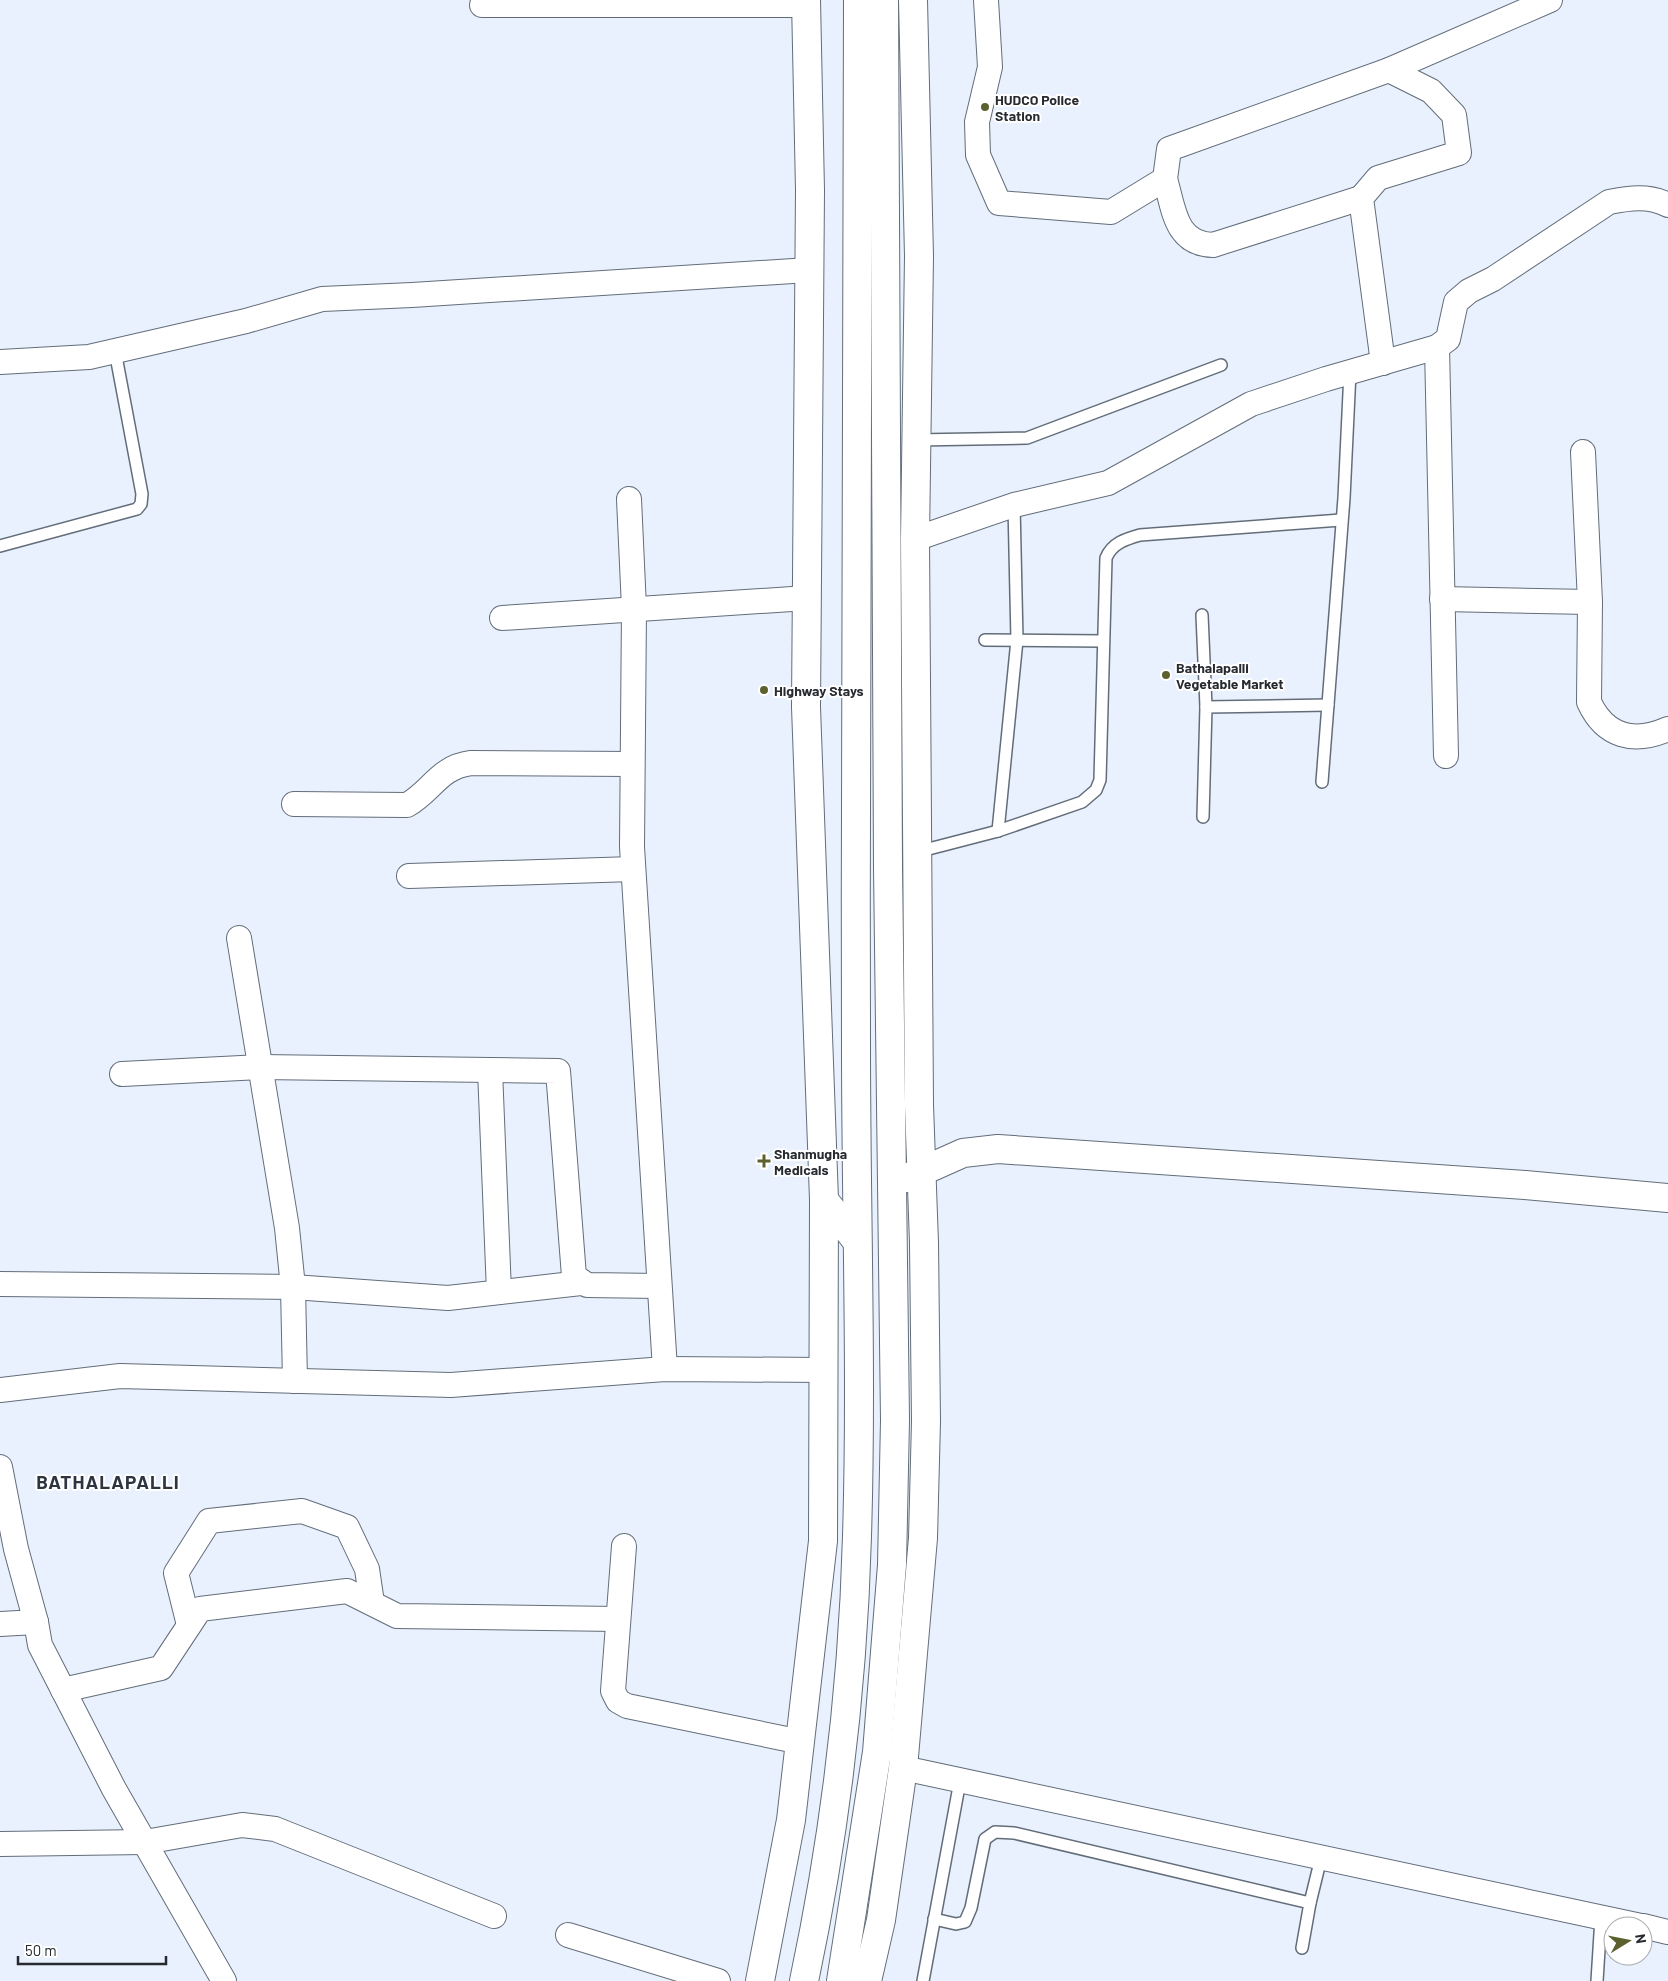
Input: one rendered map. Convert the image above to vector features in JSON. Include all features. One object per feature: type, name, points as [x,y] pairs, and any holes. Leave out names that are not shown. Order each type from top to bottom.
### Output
[{"type":"main road","points":[[804,1981],[836,1799],[847,1709],[857,1539],[859,1380],[856,1240],[858,0]]},
{"type":"main road","points":[[841,1981],[877,1752],[892,1565],[895,1420],[891,1187],[884,0]]},
{"type":"main road","points":[[867,1981],[881,1920],[903,1768],[924,1519],[926,1421],[922,1170],[918,1105],[915,539],[919,256],[913,0]]},
{"type":"main road","points":[[760,1981],[791,1820],[823,1542],[824,1200],[806,707],[809,270],[806,3]]},
{"type":"main road","points":[[891,1187],[922,1170],[963,1153],[998,1149],[1515,1185],[1668,1198]]},
{"type":"main road","points":[[824,1200],[856,1240]]},
{"type":"street","points":[[986,0],[990,67],[977,122],[978,155],[999,203],[1111,212],[1165,179]]},
{"type":"street","points":[[1389,70],[1431,91],[1454,115],[1459,153],[1378,178],[1361,198],[1213,246],[1200,245],[1181,232],[1165,179],[1169,149],[1389,70],[1550,0]]},
{"type":"street","points":[[482,5],[806,3]]},
{"type":"street","points":[[915,539],[1014,505],[1108,483],[1251,404],[1350,372],[1437,348],[1448,339],[1456,302],[1469,291],[1493,279],[1609,202],[1630,197],[1658,200],[1668,204]]},
{"type":"street","points":[[1361,198],[1382,363]]},
{"type":"street","points":[[0,362],[89,357],[246,321],[322,299],[809,270]]},
{"type":"street","points":[[1437,348],[1446,756]]},
{"type":"street","points":[[1583,452],[1590,602],[1589,702],[1595,714],[1605,726],[1622,735],[1651,737],[1668,729]]},
{"type":"street","points":[[629,499],[634,608],[633,869],[665,1369]]},
{"type":"street","points":[[502,618],[807,598]]},
{"type":"street","points":[[1442,599],[1590,602]]},
{"type":"street","points":[[294,804],[407,805],[446,771],[456,765],[471,763],[632,764]]},
{"type":"street","points":[[409,876],[633,869]]},
{"type":"street","points":[[239,938],[287,1228],[293,1288],[294,1381]]},
{"type":"street","points":[[122,1074],[260,1066],[558,1071],[574,1276],[581,1283]]},
{"type":"street","points":[[490,1070],[499,1292]]},
{"type":"street","points":[[0,1284],[293,1288],[448,1298],[581,1283],[587,1285],[659,1286]]},
{"type":"street","points":[[0,1390],[120,1376],[451,1384],[665,1369],[823,1370]]},
{"type":"street","points":[[0,1467],[16,1549],[36,1622],[40,1645],[144,1842],[224,1981]]},
{"type":"street","points":[[190,1625],[176,1573],[209,1521],[302,1511],[347,1527],[367,1569],[372,1603]]},
{"type":"street","points":[[624,1546],[613,1692],[622,1704],[801,1742]]},
{"type":"street","points":[[63,1690],[161,1668],[200,1609],[346,1591],[397,1616],[617,1619]]},
{"type":"street","points":[[0,1624],[36,1622]]},
{"type":"street","points":[[903,1768],[1601,1918]]},
{"type":"street","points":[[0,1844],[144,1842],[242,1826],[275,1829],[494,1916]]},
{"type":"street","points":[[1653,1929],[1668,1932]]},
{"type":"street","points":[[568,1935],[718,1981]]},
{"type":"lane","points":[[0,546],[136,509],[141,504],[142,494],[115,351]]},
{"type":"lane","points":[[916,440],[1027,438],[1220,365]]},
{"type":"lane","points":[[1322,782],[1350,372]]},
{"type":"lane","points":[[998,831],[1017,640],[1014,505]]},
{"type":"lane","points":[[917,852],[998,831],[1082,802],[1096,790],[1100,780],[1106,558],[1108,551],[1126,539],[1140,535],[1341,520]]},
{"type":"lane","points":[[1202,615],[1206,707],[1203,817]]},
{"type":"lane","points":[[985,640],[1104,641]]},
{"type":"lane","points":[[1206,707],[1328,705]]},
{"type":"lane","points":[[923,1981],[960,1780]]},
{"type":"lane","points":[[934,1919],[956,1924],[965,1922],[971,1908],[985,1839],[995,1832],[1014,1833],[1310,1903]]},
{"type":"lane","points":[[1302,1948],[1321,1858]]},
{"type":"lane","points":[[1597,1981],[1601,1918]]},
{"type":"place","name":"HUDCO Police Station","points":[[985,107]]},
{"type":"place","name":"Bathalapalli Vegetable Market","points":[[1166,675]]},
{"type":"place","name":"Highway Stays","points":[[764,690]]},
{"type":"place","name":"Shanmugha Medicals","points":[[764,1161]]},
{"type":"district","name":"BATHALAPALLI","points":[[108,1481]]}]
